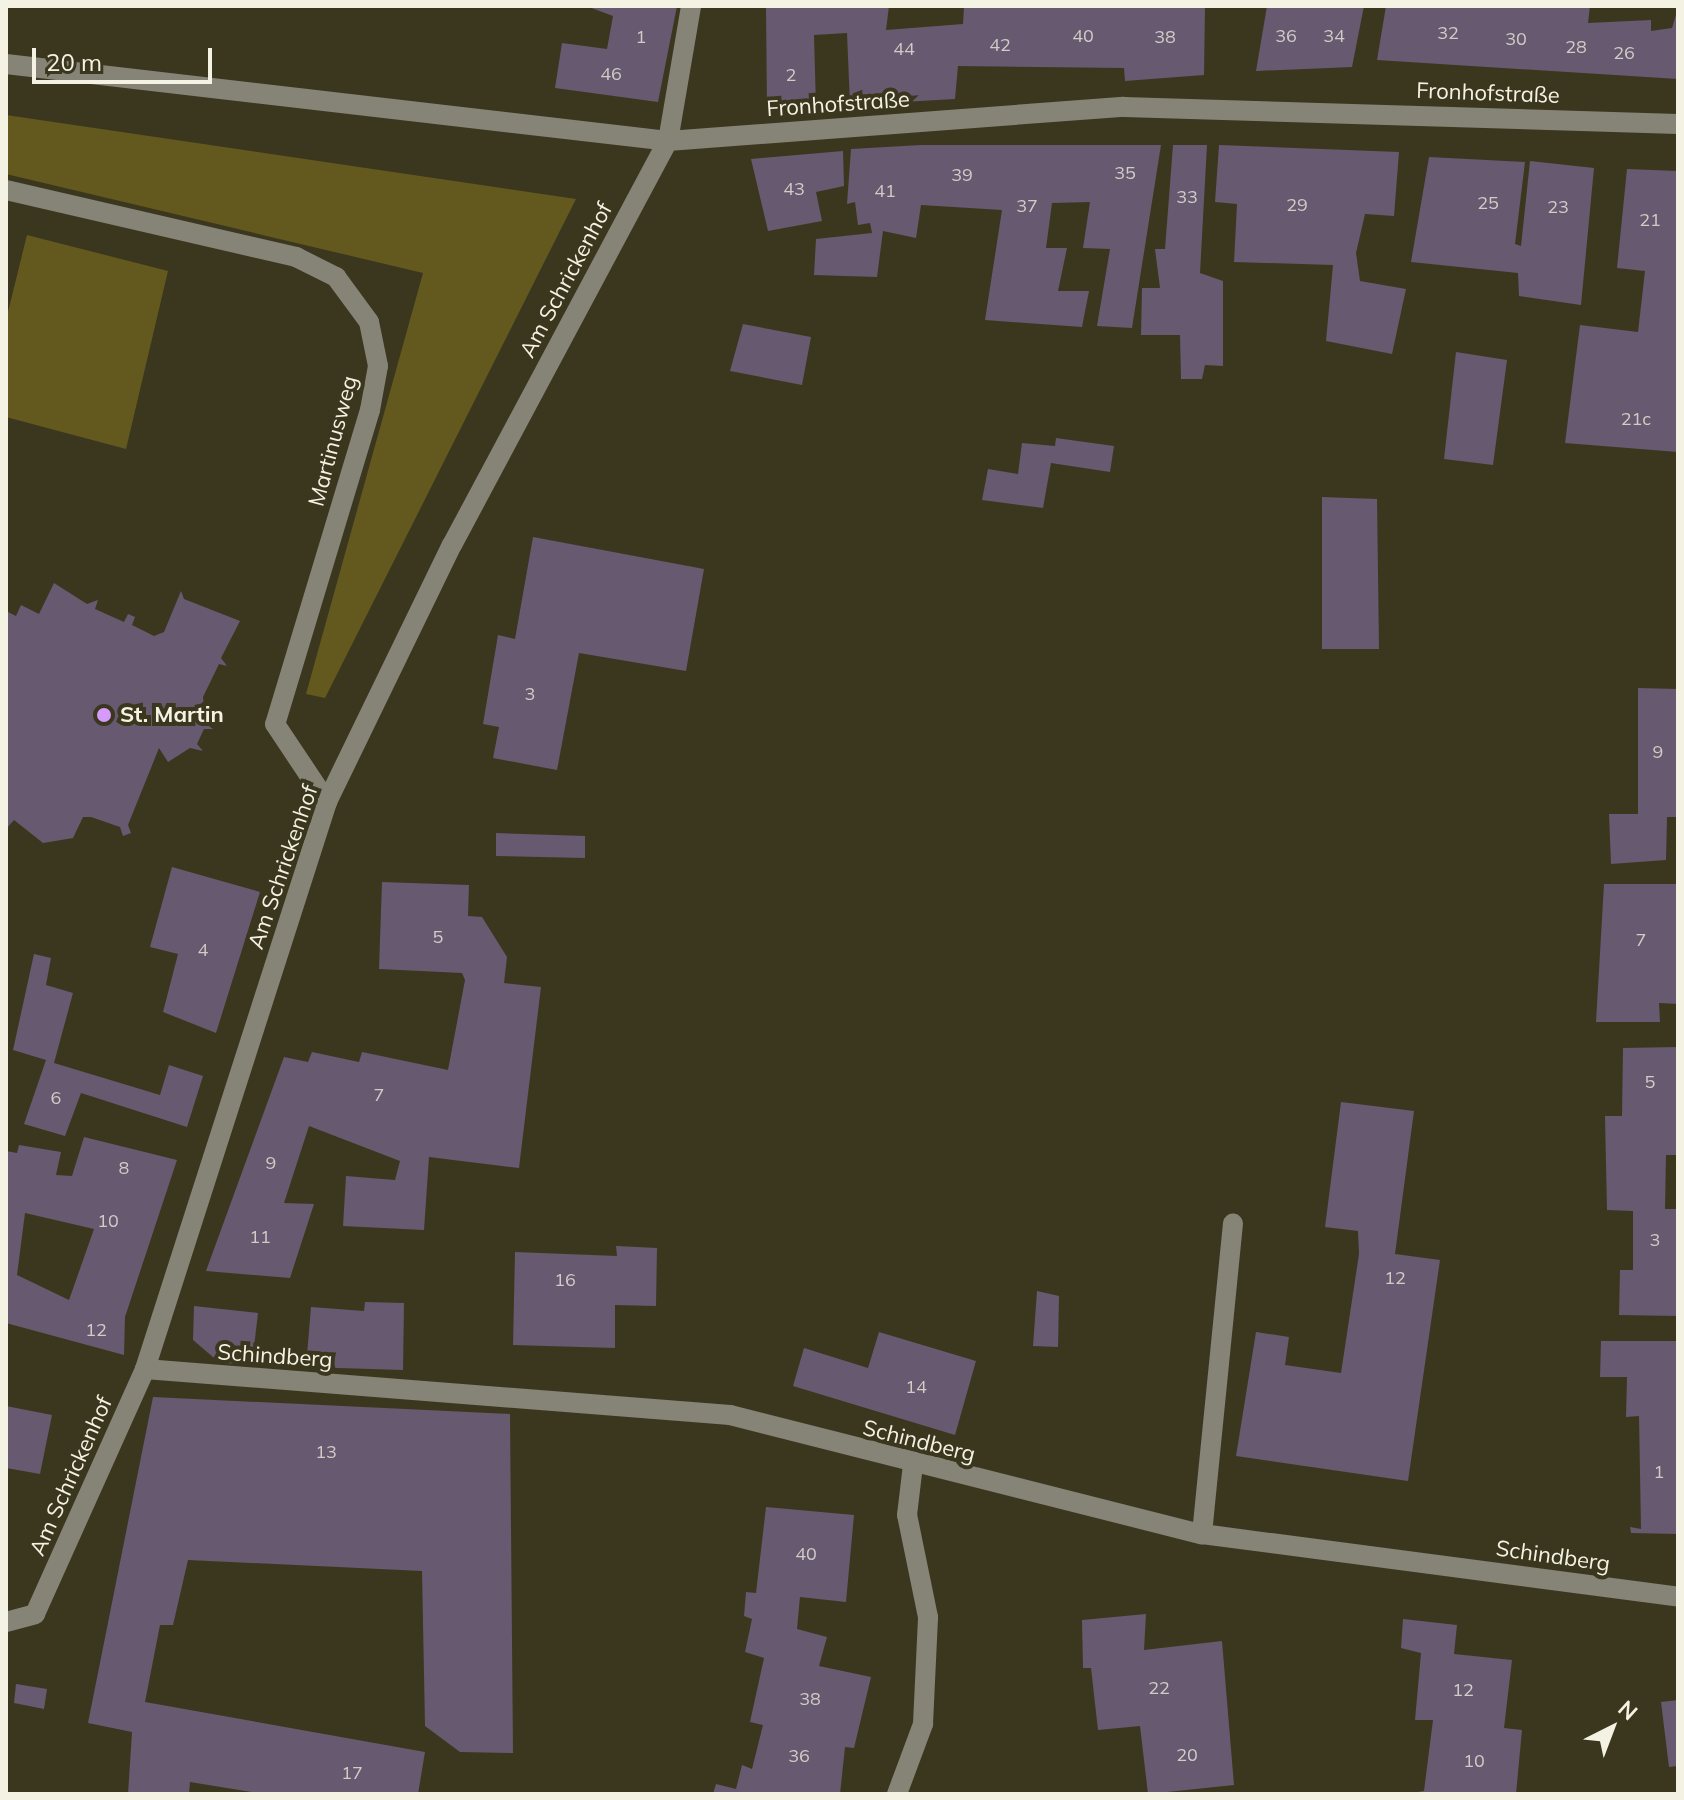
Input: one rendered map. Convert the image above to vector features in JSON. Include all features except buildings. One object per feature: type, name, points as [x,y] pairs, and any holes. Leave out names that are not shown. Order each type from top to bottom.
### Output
[{"type":"street","name":"Am Schrickenhof","points":[[6,1622],[35,1614],[145,1369],[327,802],[452,545],[668,141],[691,6]]},
{"type":"street","name":"Fronhofstraße","points":[[6,64],[668,141],[1124,107],[1678,124]]},
{"type":"street","name":"Martinusweg","points":[[6,190],[296,257],[336,277],[369,322],[378,366],[370,410],[275,724],[327,802]]},
{"type":"street","points":[[1202,1534],[1233,1224]]},
{"type":"street","name":"Schindberg","points":[[145,1369],[730,1415],[913,1465],[1202,1534],[1678,1597]]},
{"type":"street","points":[[897,1794],[923,1724],[928,1617],[907,1515],[913,1465]]},
{"type":"shaded area","points":[[6,115],[576,199],[325,698],[306,694],[423,273],[6,174]]},
{"type":"shaded area","points":[[27,235],[168,271],[126,449],[6,417],[6,320]]},
{"type":"place","name":"St. Martin","points":[[104,715]]}]
